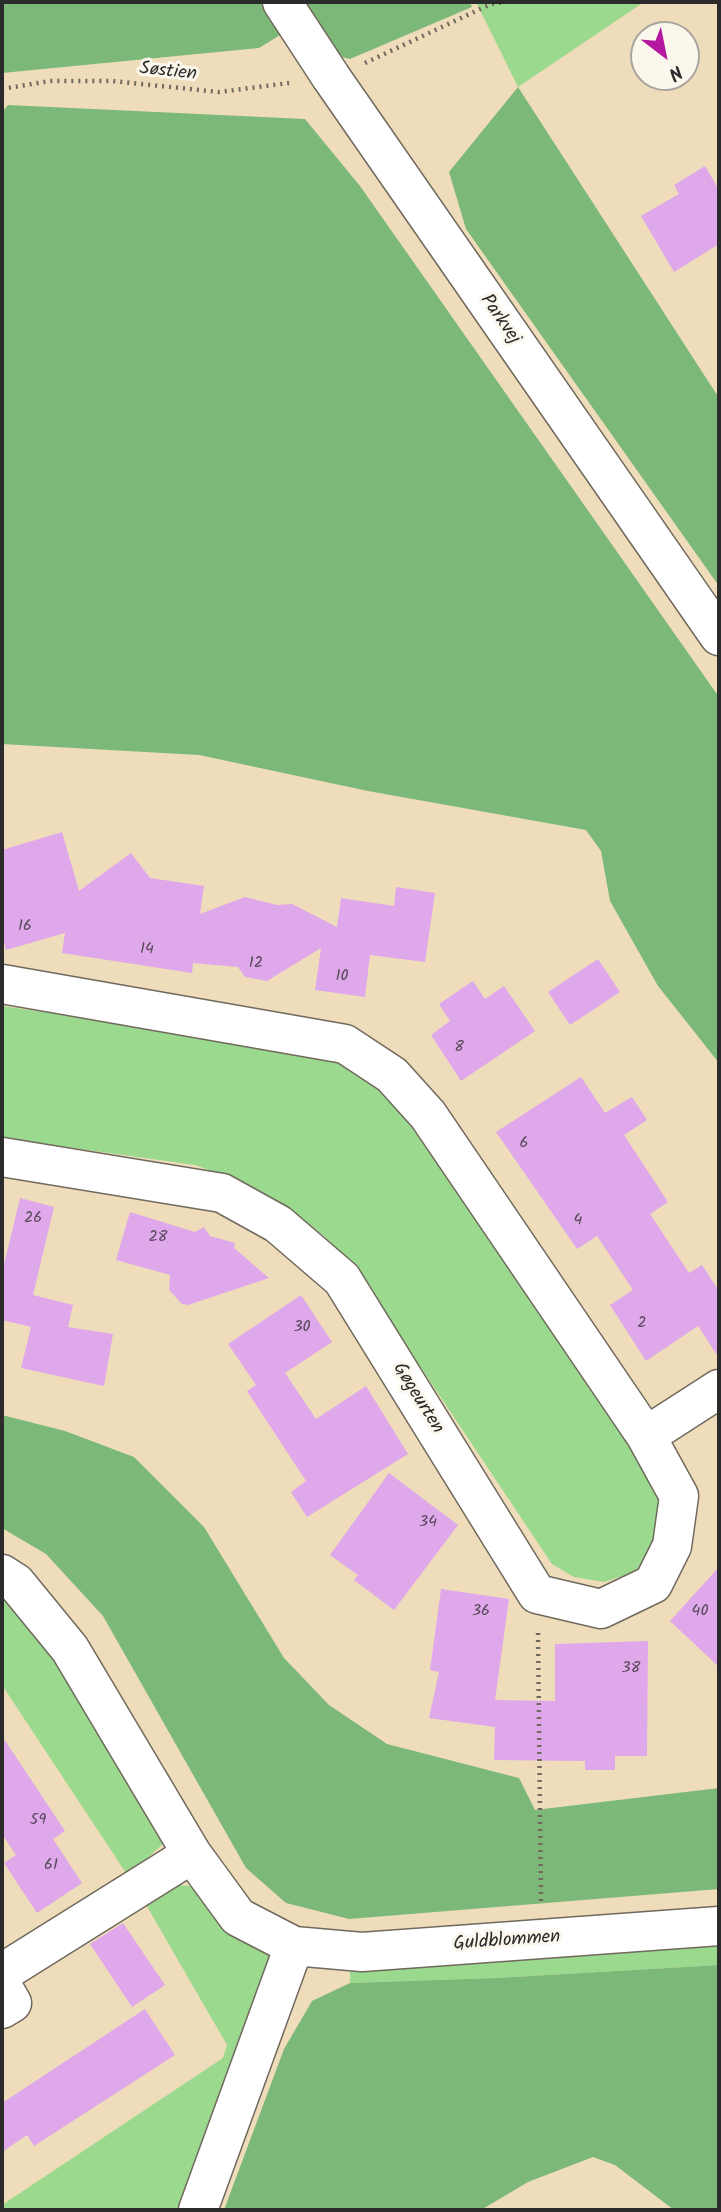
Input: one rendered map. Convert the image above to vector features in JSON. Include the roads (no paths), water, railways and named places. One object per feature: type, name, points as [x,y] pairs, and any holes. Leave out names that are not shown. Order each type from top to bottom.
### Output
[{"type":"street","name":"Parkvej","points":[[282,2],[331,77],[719,636]]},
{"type":"street","points":[[2,984],[345,1044],[392,1075],[428,1115],[646,1436],[719,1389]]},
{"type":"street","name":"Gøgeurten","points":[[2,1157],[222,1193],[278,1224],[342,1279],[537,1594],[601,1609],[653,1584],[672,1546],[679,1496],[646,1436]]},
{"type":"street","name":"Guldblommen","points":[[2,1574],[16,1583],[71,1649],[192,1854],[238,1917],[294,1946],[362,1952],[719,1926]]},
{"type":"street","points":[[2,1973],[192,1854]]},
{"type":"street","points":[[198,2210],[294,1946]]},
{"type":"street","points":[[2,1986],[12,2003],[2,2010]]}]
